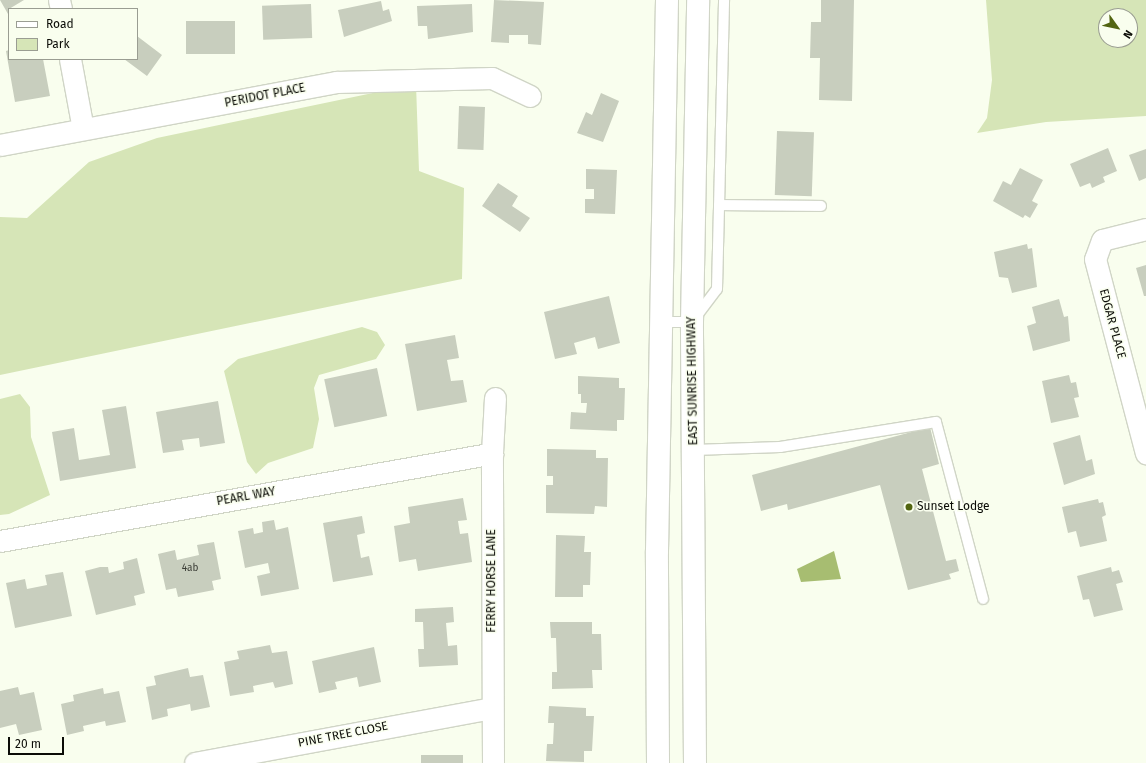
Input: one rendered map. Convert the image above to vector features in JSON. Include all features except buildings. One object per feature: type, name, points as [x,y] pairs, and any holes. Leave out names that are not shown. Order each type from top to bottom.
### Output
[{"type":"main road","points":[[658,763],[662,322],[667,0]]},
{"type":"main road","name":"EAST SUNRISE HIGHWAY","points":[[695,763],[691,551],[694,450],[692,322],[698,0]]},
{"type":"street","points":[[70,60],[83,130]]},
{"type":"street","name":"PERIDOT PLACE","points":[[0,145],[336,82],[492,78],[530,96]]},
{"type":"street","name":"EDGAR PLACE","points":[[1146,229],[1102,240],[1094,259],[1146,452]]},
{"type":"street","name":"FERRY HORSE LANE","points":[[493,763],[491,708],[492,453],[495,398]]},
{"type":"street","name":"PEARL WAY","points":[[0,541],[492,453]]},
{"type":"street","name":"PINE TREE CLOSE","points":[[195,763],[491,708]]},
{"type":"lane","points":[[662,322],[692,322],[717,289],[724,0]]},
{"type":"lane","points":[[719,205],[821,206]]},
{"type":"lane","points":[[694,450],[780,447],[936,422],[983,600]]},
{"type":"green space","points":[[986,0],[1146,0],[1146,116],[1046,122],[977,133],[987,118],[992,80]]},
{"type":"green space","points":[[416,84],[419,171],[464,188],[462,279],[0,375],[0,217],[27,218],[89,162],[157,138]]},
{"type":"green space","points":[[362,327],[377,332],[385,345],[376,359],[319,375],[314,388],[319,419],[313,448],[268,463],[256,474],[247,462],[224,371],[238,359]]},
{"type":"green space","points":[[20,394],[30,407],[31,437],[50,495],[9,514],[0,515],[0,399]]},
{"type":"shaded area","points":[[834,551],[841,579],[801,582],[797,569]]},
{"type":"place","name":"Sunset Lodge","points":[[909,507]]}]
